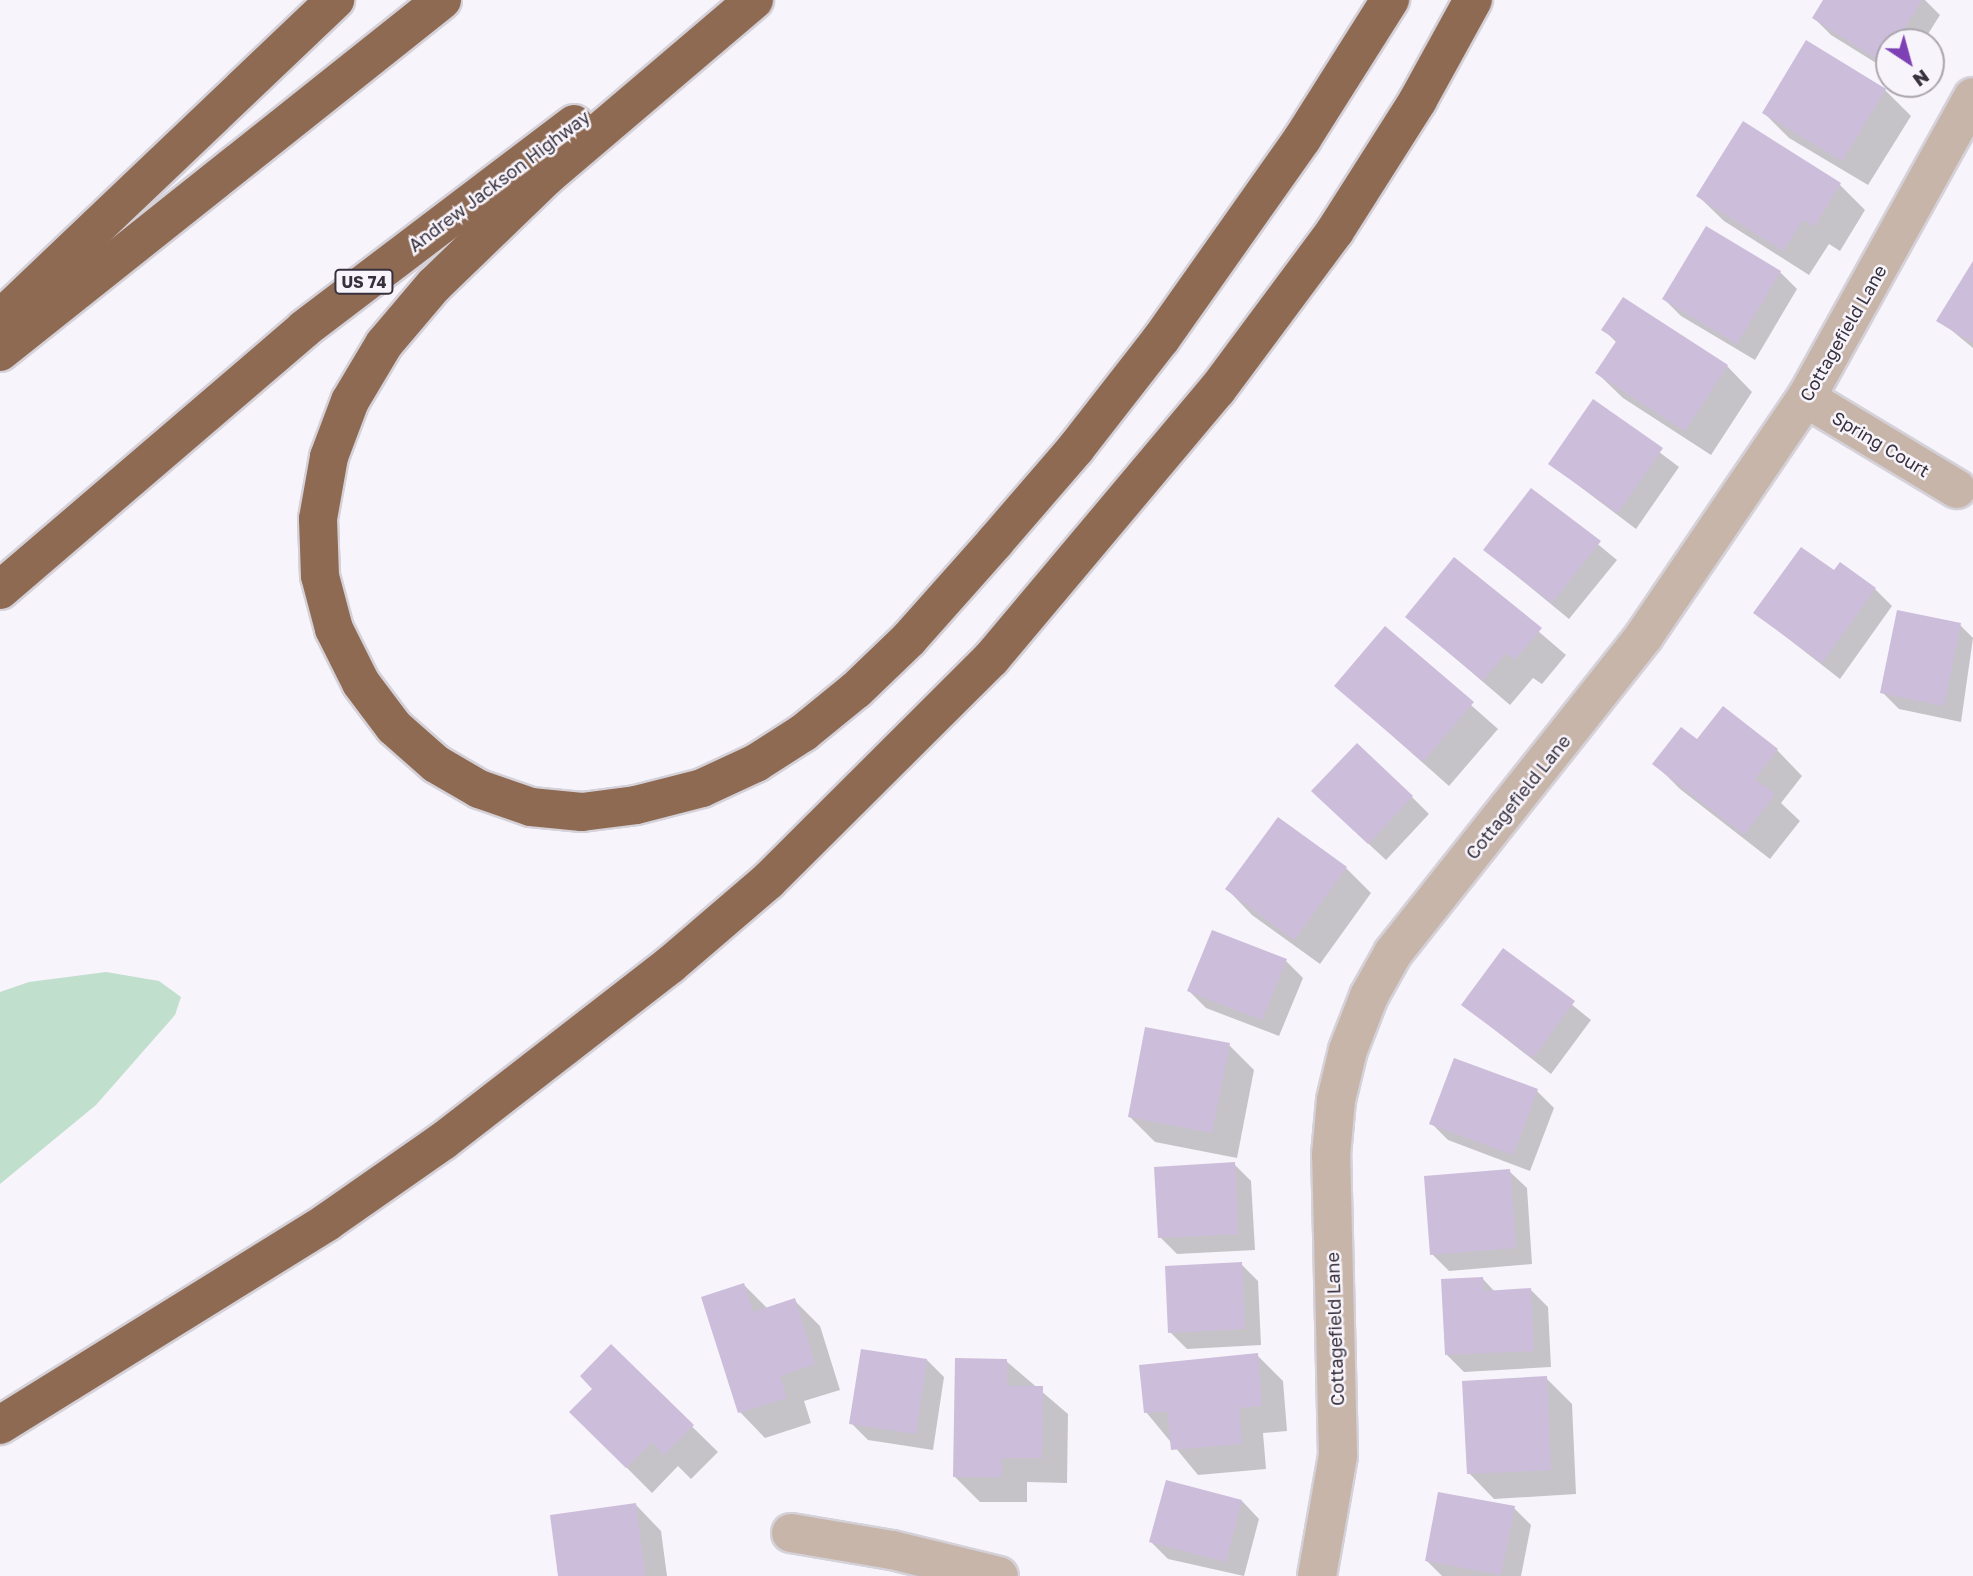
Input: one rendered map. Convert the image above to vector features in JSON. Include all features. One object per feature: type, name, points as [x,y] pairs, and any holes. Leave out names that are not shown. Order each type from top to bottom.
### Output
[{"type":"highway","points":[[0,319],[335,0]]},
{"type":"highway","points":[[0,352],[442,0]]},
{"type":"highway","points":[[752,0],[547,176],[434,285],[384,344],[350,401],[329,457],[318,519],[320,576],[334,629],[361,683],[394,727],[436,764],[479,789],[531,807],[582,812],[636,805],[702,788],[756,763],[803,733],[856,690],[909,639],[1076,448],[1161,340],[1287,161],[1390,0]]},
{"type":"highway","name":"Andrew Jackson Highway","points":[[0,590],[304,329],[505,173],[752,0]]},
{"type":"highway","points":[[0,1425],[327,1222],[432,1148],[660,974],[778,872],[991,659],[1217,390],[1335,232],[1418,100],[1473,0]]},
{"type":"street","name":"Cottagefield Lane","points":[[1317,1576],[1338,1457],[1331,1155],[1336,1100],[1348,1050],[1370,996],[1393,953],[1644,636],[1806,398],[1973,97]]},
{"type":"street","name":"Spring Court","points":[[1806,398],[1957,489]]},
{"type":"street","points":[[791,1533],[892,1550],[999,1576]]},
{"type":"green space","points":[[106,972],[159,981],[181,997],[175,1015],[96,1105],[0,1184],[0,992],[29,982]]},
{"type":"building","points":[[1823,0],[1922,0],[1905,28],[1875,28],[1875,58],[1812,18]]},
{"type":"building","points":[[1806,40],[1875,82],[1875,98],[1880,98],[1842,161],[1762,113]]},
{"type":"building","points":[[1743,121],[1841,183],[1814,227],[1803,220],[1783,251],[1696,196]]},
{"type":"building","points":[[1706,226],[1781,271],[1737,344],[1662,299]]},
{"type":"building","points":[[1973,261],[1973,343],[1936,321]]},
{"type":"building","points":[[1623,297],[1728,365],[1685,431],[1595,373],[1617,340],[1601,330]]},
{"type":"building","points":[[1593,399],[1663,448],[1618,513],[1548,464]]},
{"type":"building","points":[[1531,488],[1601,541],[1552,603],[1483,550]]},
{"type":"building","points":[[1801,547],[1834,570],[1840,562],[1876,588],[1822,663],[1753,613]]},
{"type":"building","points":[[1454,557],[1542,628],[1515,660],[1506,653],[1483,681],[1405,617]]},
{"type":"building","points":[[1897,610],[1961,623],[1944,706],[1880,693]]},
{"type":"building","points":[[1385,626],[1474,702],[1423,762],[1334,686]]},
{"type":"building","points":[[1723,706],[1778,749],[1755,779],[1775,794],[1744,835],[1652,764],[1681,727],[1697,739]]},
{"type":"building","points":[[1357,743],[1413,796],[1368,844],[1311,791]]},
{"type":"building","points":[[1278,817],[1347,867],[1294,940],[1225,889]]},
{"type":"building","points":[[1212,930],[1287,959],[1262,1020],[1187,991]]},
{"type":"building","points":[[1503,948],[1575,1001],[1533,1058],[1461,1005]]},
{"type":"building","points":[[1145,1027],[1230,1043],[1212,1133],[1128,1117]]},
{"type":"building","points":[[1454,1058],[1538,1089],[1513,1155],[1429,1124]]},
{"type":"building","points":[[1235,1162],[1238,1234],[1158,1238],[1154,1167]]},
{"type":"building","points":[[1510,1169],[1516,1248],[1430,1255],[1424,1176]]},
{"type":"building","points":[[1242,1262],[1245,1329],[1168,1333],[1165,1266]]},
{"type":"building","points":[[1483,1277],[1484,1291],[1531,1288],[1534,1351],[1445,1355],[1441,1279]]},
{"type":"building","points":[[744,1283],[753,1312],[795,1298],[815,1364],[780,1376],[787,1398],[738,1413],[701,1297]]},
{"type":"building","points":[[611,1344],[694,1425],[664,1455],[652,1442],[626,1468],[569,1412],[592,1389],[580,1376]]},
{"type":"building","points":[[861,1349],[927,1359],[916,1434],[849,1424]]},
{"type":"building","points":[[1258,1353],[1262,1406],[1239,1408],[1242,1444],[1171,1450],[1167,1411],[1144,1413],[1139,1365]]},
{"type":"building","points":[[955,1358],[1007,1359],[1007,1386],[1043,1386],[1042,1458],[1002,1458],[1002,1477],[953,1477]]},
{"type":"building","points":[[1547,1376],[1551,1470],[1467,1474],[1462,1381]]},
{"type":"building","points":[[1166,1480],[1242,1500],[1226,1562],[1149,1542]]},
{"type":"building","points":[[1438,1492],[1515,1506],[1501,1575],[1425,1561]]},
{"type":"building","points":[[636,1503],[645,1576],[558,1576],[550,1515]]}]
